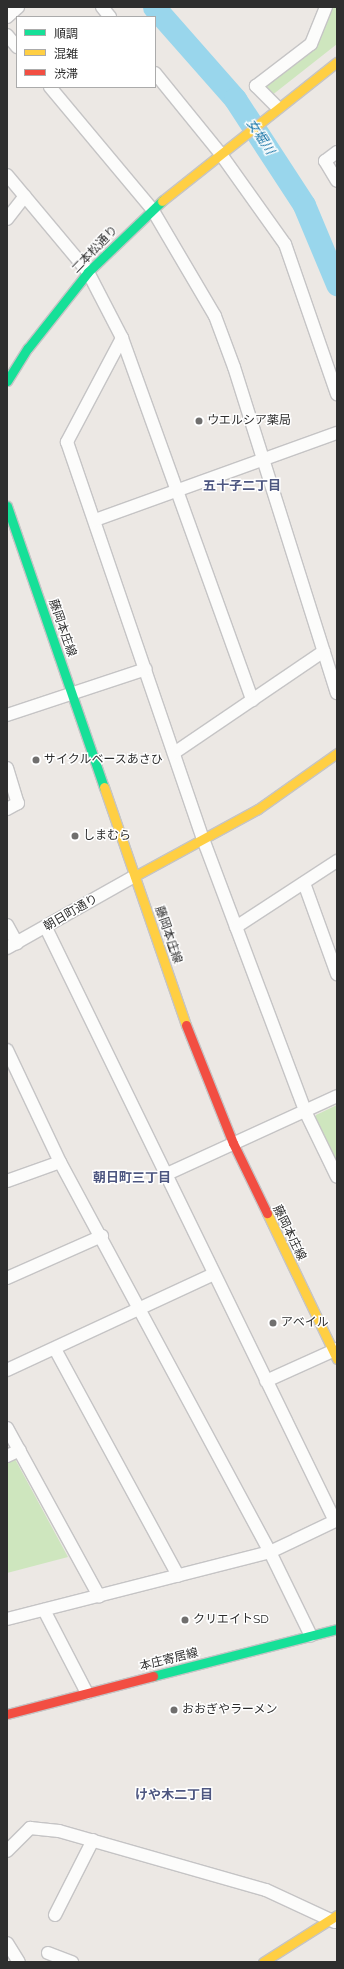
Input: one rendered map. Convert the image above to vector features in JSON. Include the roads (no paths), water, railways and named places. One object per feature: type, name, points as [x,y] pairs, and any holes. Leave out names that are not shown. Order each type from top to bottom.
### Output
[{"type":"main road","name":"二本松通り","points":[[7,381],[28,348],[88,272],[152,209],[275,109],[337,62]]},
{"type":"main road","name":"藤岡本庄線","points":[[7,506],[197,1056],[233,1142],[335,1353]]},
{"type":"main road","points":[[135,876],[258,809],[337,753]]},
{"type":"main road","name":"本庄寄居線","points":[[7,1714],[337,1629]]},
{"type":"main road","points":[[263,1962],[335,1919]]},
{"type":"street","points":[[7,17],[18,7]]},
{"type":"street","points":[[102,7],[109,16]]},
{"type":"street","points":[[275,109],[256,86],[311,44],[326,7]]},
{"type":"street","points":[[7,35],[16,46]]},
{"type":"street","points":[[156,74],[220,153],[285,244],[337,394]]},
{"type":"street","points":[[51,88],[152,209],[214,316],[264,460],[337,693]]},
{"type":"street","points":[[337,152],[326,161],[337,181]]},
{"type":"street","points":[[7,175],[88,272],[122,338],[252,700]]},
{"type":"street","points":[[7,219],[25,196]]},
{"type":"street","points":[[122,338],[67,442],[95,520],[203,839],[305,1111],[337,1177]]},
{"type":"street","points":[[95,520],[337,433]]},
{"type":"street","points":[[174,753],[324,651]]},
{"type":"street","points":[[7,714],[71,691],[146,669]]},
{"type":"street","points":[[7,768],[18,803],[7,809]]},
{"type":"street","points":[[236,927],[337,861]]},
{"type":"street","name":"朝日町通り","points":[[12,945],[46,928],[135,876]]},
{"type":"street","points":[[304,883],[336,969]]},
{"type":"street","points":[[7,925],[12,945]]},
{"type":"street","points":[[7,1620],[270,1552],[335,1521],[46,928]]},
{"type":"street","points":[[7,1050],[60,1162],[102,1236],[270,1552],[311,1636]]},
{"type":"street","points":[[167,1174],[233,1142],[337,1096]]},
{"type":"street","points":[[7,1181],[60,1162]]},
{"type":"street","points":[[7,1278],[102,1236]]},
{"type":"street","points":[[7,1370],[141,1310],[214,1274]]},
{"type":"street","points":[[55,1349],[178,1576]]},
{"type":"street","points":[[266,1381],[335,1353]]},
{"type":"street","points":[[7,1428],[99,1596]]},
{"type":"street","points":[[7,1456],[20,1450]]},
{"type":"street","points":[[44,1610],[87,1693]]},
{"type":"street","points":[[7,1851],[30,1828],[93,1840],[266,1890],[335,1919]]},
{"type":"street","points":[[55,1915],[93,1840]]},
{"type":"street","points":[[7,1943],[19,1962]]},
{"type":"street","points":[[48,1953],[72,1962]]},
{"type":"waterway","name":"女堀川","points":[[154,7],[235,99],[304,205],[337,284]]},
{"type":"place","name":"ウエルシア薬局","points":[[199,421]]},
{"type":"place","name":"サイクルベースあさひ","points":[[36,760]]},
{"type":"place","name":"しまむら","points":[[75,836]]},
{"type":"place","name":"アベイル","points":[[273,1323]]},
{"type":"place","name":"クリエイトSD","points":[[185,1620]]},
{"type":"place","name":"おおぎやラーメン","points":[[174,1710]]},
{"type":"district","name":"五十子二丁目","points":[[242,486]]},
{"type":"district","name":"朝日町三丁目","points":[[132,1178]]},
{"type":"district","name":"けや木二丁目","points":[[174,1795]]}]
